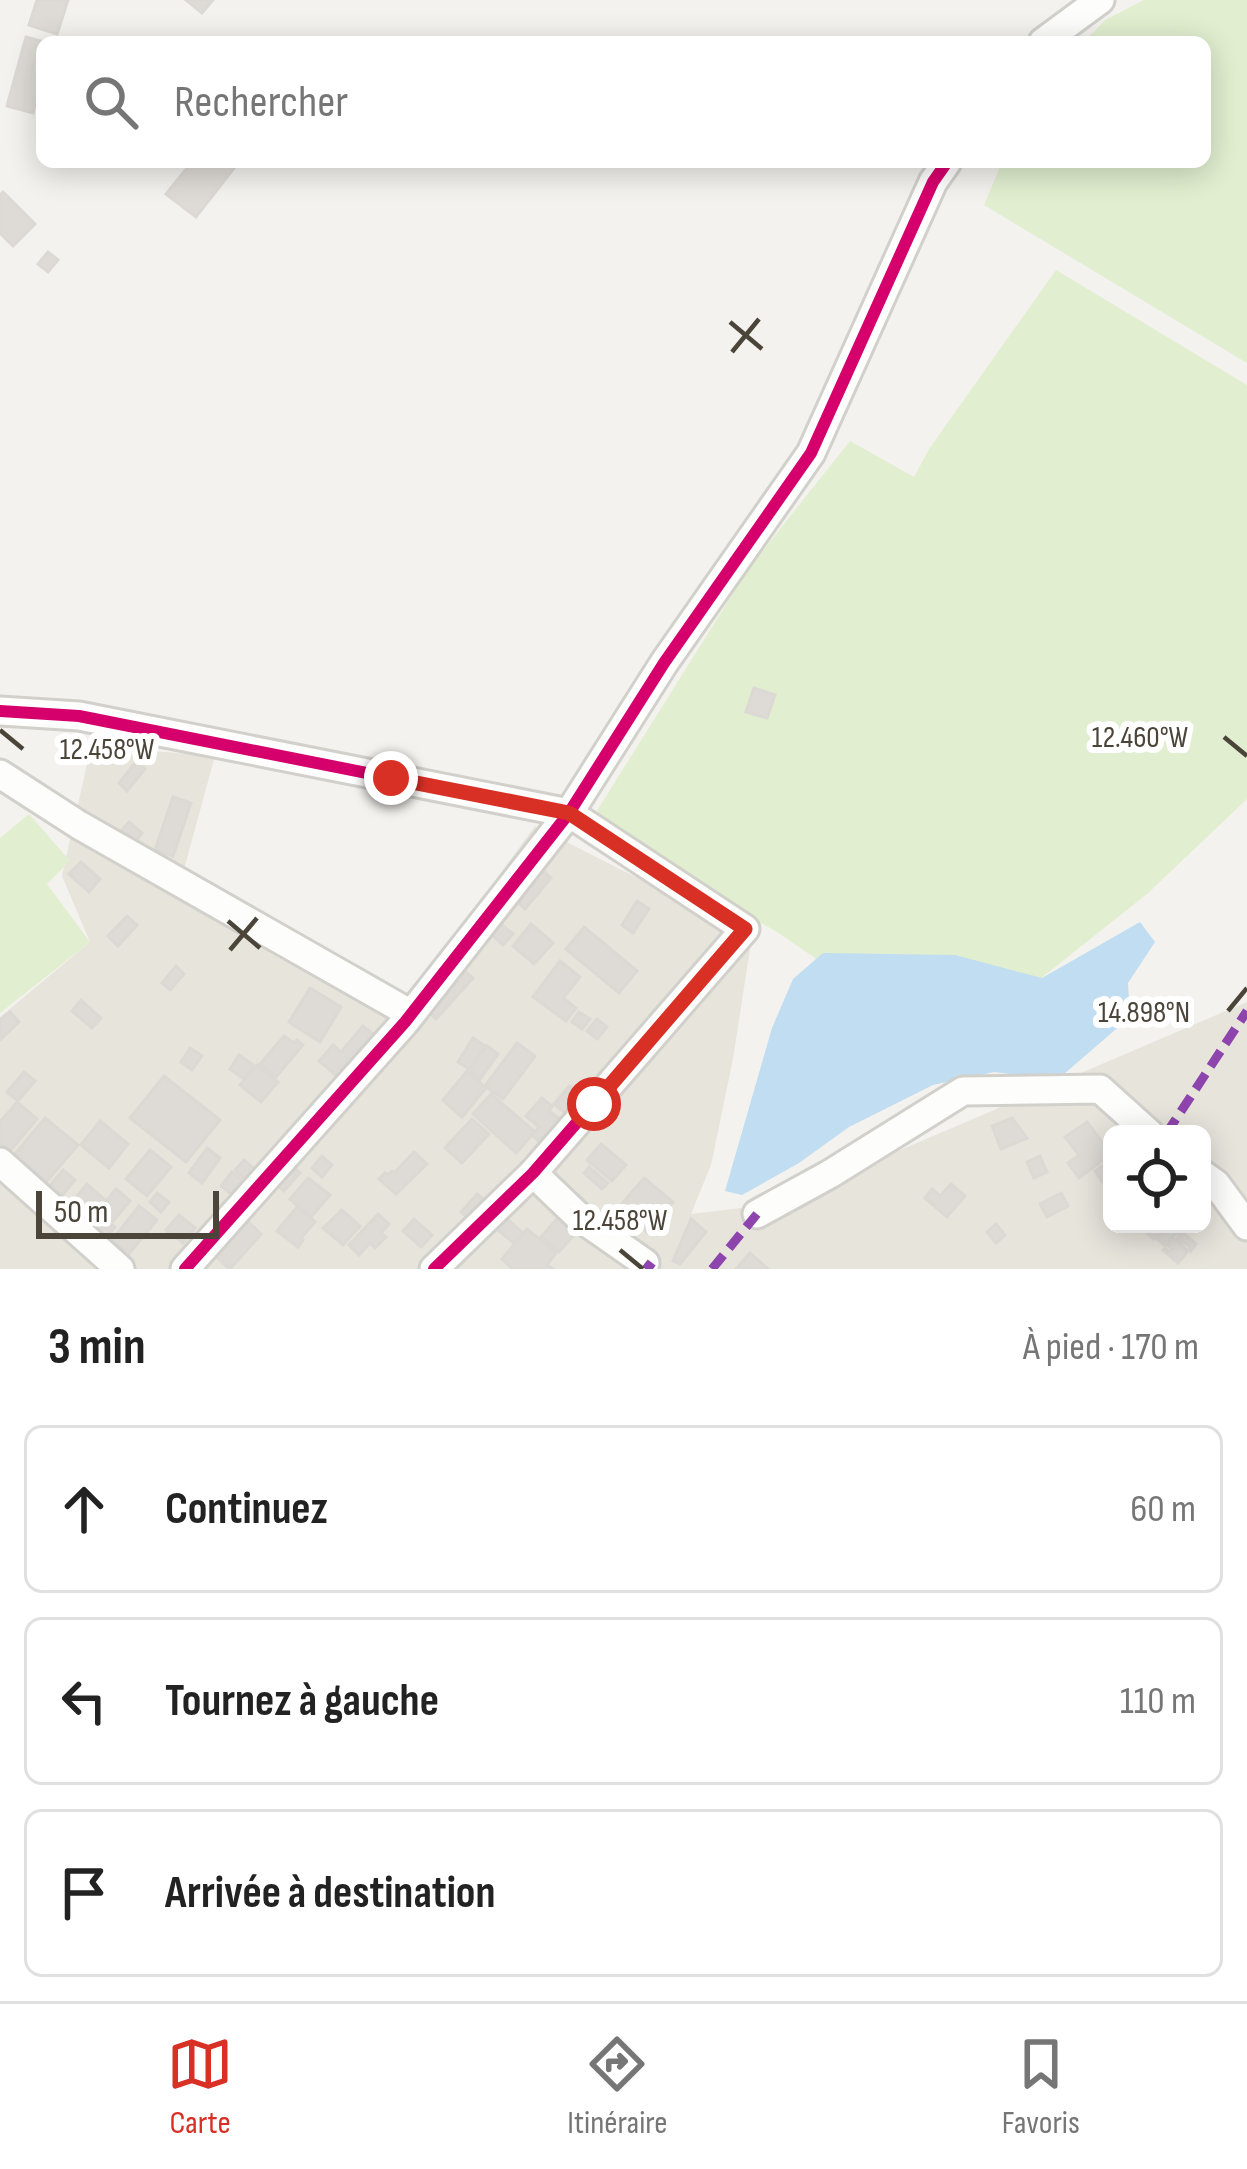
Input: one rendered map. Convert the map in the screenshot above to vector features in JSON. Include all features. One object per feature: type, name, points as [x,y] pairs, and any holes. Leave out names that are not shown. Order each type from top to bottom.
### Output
[{"type":"street","points":[[1051,36],[1100,0]]},
{"type":"street","points":[[185,1269],[411,1014],[569,813],[664,662],[811,453],[942,168]]},
{"type":"street","points":[[0,711],[79,716],[569,813],[745,929],[533,1173],[434,1269]]},
{"type":"street","points":[[0,774],[79,825],[411,1014]]},
{"type":"street","points":[[757,1214],[963,1091],[1100,1089],[1140,1125]]},
{"type":"street","points":[[0,1162],[120,1269]]},
{"type":"street","points":[[533,1173],[579,1217],[645,1263]]},
{"type":"street","points":[[1211,1180],[1247,1226]]},
{"type":"shaded area","points":[[91,746],[215,756],[178,891],[400,1011],[535,826],[752,936],[711,1165],[691,1214],[774,1204],[1247,1002],[1247,1269],[0,1269],[0,1017],[90,942],[62,876]]},
{"type":"green space","points":[[1144,0],[1247,0],[1247,363],[984,205],[999,168],[1211,168],[1211,36],[1090,36],[1105,20]]},
{"type":"green space","points":[[1056,270],[1247,385],[1247,799],[1147,894],[1035,983],[837,973],[777,932],[588,825],[749,568],[850,441],[914,477]]},
{"type":"green space","points":[[29,814],[70,861],[47,884],[90,942],[0,1013],[0,838]]},
{"type":"water","points":[[1140,922],[1155,942],[1128,983],[1130,1017],[1057,1080],[994,1072],[933,1085],[849,1127],[742,1195],[725,1191],[772,1028],[793,979],[823,953],[955,955],[1042,978]]},
{"type":"building","points":[[37,0],[68,0],[57,34],[29,25]]},
{"type":"building","points":[[186,0],[213,0],[202,13]]},
{"type":"building","points":[[26,37],[36,40],[33,113],[7,106]]},
{"type":"building","points":[[187,168],[234,168],[196,217],[166,194]]},
{"type":"building","points":[[3,192],[35,224],[13,246],[0,233]]},
{"type":"building","points":[[48,252],[58,260],[48,272],[38,264]]},
{"type":"building","points":[[754,688],[775,695],[767,718],[746,712]]},
{"type":"building","points":[[136,762],[145,769],[127,791],[119,783]]},
{"type":"building","points":[[173,797],[191,803],[173,856],[155,850]]},
{"type":"building","points":[[129,822],[142,833],[134,843],[120,832]]},
{"type":"building","points":[[81,862],[100,879],[89,892],[69,874]]},
{"type":"building","points":[[538,867],[551,878],[525,909],[512,898]]},
{"type":"building","points":[[637,901],[649,909],[633,933],[622,925]]},
{"type":"building","points":[[127,916],[137,925],[118,946],[108,936]]},
{"type":"building","points":[[492,917],[513,934],[503,945],[492,935],[481,947],[473,940]]},
{"type":"building","points":[[531,924],[553,943],[534,964],[513,946]]},
{"type":"building","points":[[584,927],[637,971],[619,993],[566,949]]},
{"type":"building","points":[[560,961],[580,977],[563,998],[576,1008],[566,1021],[533,997]]},
{"type":"building","points":[[176,966],[184,974],[170,990],[162,983]]},
{"type":"building","points":[[464,970],[473,978],[436,1019],[427,1010]]},
{"type":"building","points":[[310,988],[341,1007],[320,1042],[289,1022]]},
{"type":"building","points":[[81,1000],[101,1018],[92,1028],[72,1011]]},
{"type":"building","points":[[10,1012],[19,1022],[1,1039],[0,1020]]},
{"type":"building","points":[[579,1012],[590,1019],[582,1029],[572,1022]]},
{"type":"building","points":[[597,1019],[607,1027],[597,1039],[587,1031]]},
{"type":"building","points":[[363,1026],[383,1042],[348,1085],[319,1061],[333,1045],[341,1052]]},
{"type":"building","points":[[284,1036],[303,1045],[276,1077],[260,1064]]},
{"type":"building","points":[[473,1038],[485,1046],[471,1070],[458,1062]]},
{"type":"building","points":[[517,1043],[535,1056],[503,1099],[485,1086]]},
{"type":"building","points":[[487,1046],[498,1054],[480,1079],[469,1070]]},
{"type":"building","points":[[190,1048],[202,1056],[192,1070],[181,1062]]},
{"type":"building","points":[[239,1055],[253,1065],[244,1079],[230,1069]]},
{"type":"building","points":[[257,1065],[278,1082],[261,1102],[240,1085]]},
{"type":"building","points":[[467,1071],[486,1088],[462,1117],[443,1100]]},
{"type":"building","points":[[24,1072],[35,1081],[18,1101],[7,1092]]},
{"type":"building","points":[[164,1076],[220,1120],[186,1162],[130,1118]]},
{"type":"building","points":[[569,1086],[580,1095],[565,1113],[554,1104]]},
{"type":"building","points":[[491,1094],[535,1132],[516,1153],[473,1114]]},
{"type":"building","points":[[542,1098],[561,1120],[542,1144],[532,1135],[539,1127],[526,1116]]},
{"type":"building","points":[[17,1102],[37,1119],[10,1151],[0,1143],[0,1122]]},
{"type":"building","points":[[45,1118],[78,1145],[46,1182],[14,1155]]},
{"type":"building","points":[[1012,1118],[1027,1138],[1001,1149],[992,1126]]},
{"type":"building","points":[[472,1119],[489,1134],[462,1163],[445,1148]]},
{"type":"building","points":[[100,1121],[128,1144],[109,1168],[81,1145]]},
{"type":"building","points":[[1087,1122],[1103,1143],[1103,1160],[1079,1178],[1068,1163],[1079,1155],[1065,1137]]},
{"type":"building","points":[[601,1144],[626,1165],[612,1181],[587,1160]]},
{"type":"building","points":[[207,1148],[220,1158],[202,1183],[189,1173]]},
{"type":"building","points":[[150,1150],[171,1167],[147,1196],[126,1179]]},
{"type":"building","points":[[414,1152],[427,1164],[396,1194],[379,1179],[394,1173]]},
{"type":"building","points":[[322,1156],[332,1165],[322,1177],[312,1168]]},
{"type":"building","points":[[1040,1156],[1047,1172],[1034,1178],[1027,1162]]},
{"type":"building","points":[[244,1160],[263,1176],[253,1186],[235,1170]]},
{"type":"building","points":[[287,1162],[300,1173],[284,1191],[271,1180]]},
{"type":"building","points":[[589,1167],[608,1183],[602,1189],[584,1173]]},
{"type":"building","points":[[63,1170],[75,1180],[61,1197],[49,1187]]},
{"type":"building","points":[[232,1172],[251,1188],[240,1201],[221,1186]]},
{"type":"building","points":[[308,1178],[330,1195],[311,1217],[290,1199]]},
{"type":"building","points":[[644,1178],[673,1202],[648,1233],[618,1208]]},
{"type":"building","points":[[87,1184],[105,1200],[86,1223],[68,1207]]},
{"type":"building","points":[[951,1184],[965,1196],[947,1217],[925,1198],[932,1189],[940,1196]]},
{"type":"building","points":[[116,1189],[130,1201],[113,1221],[100,1209]]},
{"type":"building","points":[[157,1193],[169,1202],[161,1212],[150,1202]]},
{"type":"building","points":[[1061,1193],[1068,1206],[1047,1217],[1040,1204]]},
{"type":"building","points":[[477,1194],[490,1204],[474,1222],[461,1212]]},
{"type":"building","points":[[139,1206],[157,1220],[129,1254],[112,1240]]},
{"type":"building","points":[[297,1207],[315,1222],[298,1247],[277,1231]]},
{"type":"building","points":[[342,1210],[360,1226],[343,1245],[323,1228]]},
{"type":"building","points":[[562,1213],[580,1228],[559,1252],[541,1237]]},
{"type":"building","points":[[99,1214],[115,1227],[103,1242],[87,1228]]},
{"type":"building","points":[[378,1214],[389,1224],[381,1233],[386,1237],[375,1248],[370,1243],[359,1255],[349,1245]]},
{"type":"building","points":[[179,1215],[195,1228],[183,1243],[166,1230]]},
{"type":"building","points":[[503,1215],[528,1238],[520,1248],[493,1226]]},
{"type":"building","points":[[244,1218],[261,1234],[230,1269],[212,1253]]},
{"type":"building","points":[[414,1219],[432,1235],[421,1247],[403,1231]]},
{"type":"building","points":[[691,1219],[706,1232],[680,1264],[673,1261]]},
{"type":"building","points":[[996,1224],[1005,1235],[996,1243],[987,1232]]},
{"type":"building","points":[[527,1229],[556,1253],[547,1265],[553,1269],[513,1269],[502,1259]]},
{"type":"building","points":[[1162,1233],[1177,1233],[1164,1245],[1157,1239]]},
{"type":"building","points":[[1183,1233],[1196,1244],[1191,1251],[1177,1239]]},
{"type":"building","points":[[1173,1238],[1188,1251],[1178,1263],[1163,1250],[1172,1249],[1167,1245]]},
{"type":"building","points":[[750,1253],[768,1269],[736,1269]]},
{"type":"marked path","points":[[1172,1125],[1247,1011]]},
{"type":"marked path","points":[[712,1269],[757,1214]]},
{"type":"marked path","points":[[645,1263],[653,1269]]},
{"type":"cycle path","points":[[185,1269],[405,1022],[569,813],[664,663],[811,453],[943,168]]},
{"type":"cycle path","points":[[0,711],[79,716],[569,813],[745,929],[533,1173],[434,1269]]},
{"type":"route","points":[[391,778],[569,813],[745,929],[594,1104]]}]
